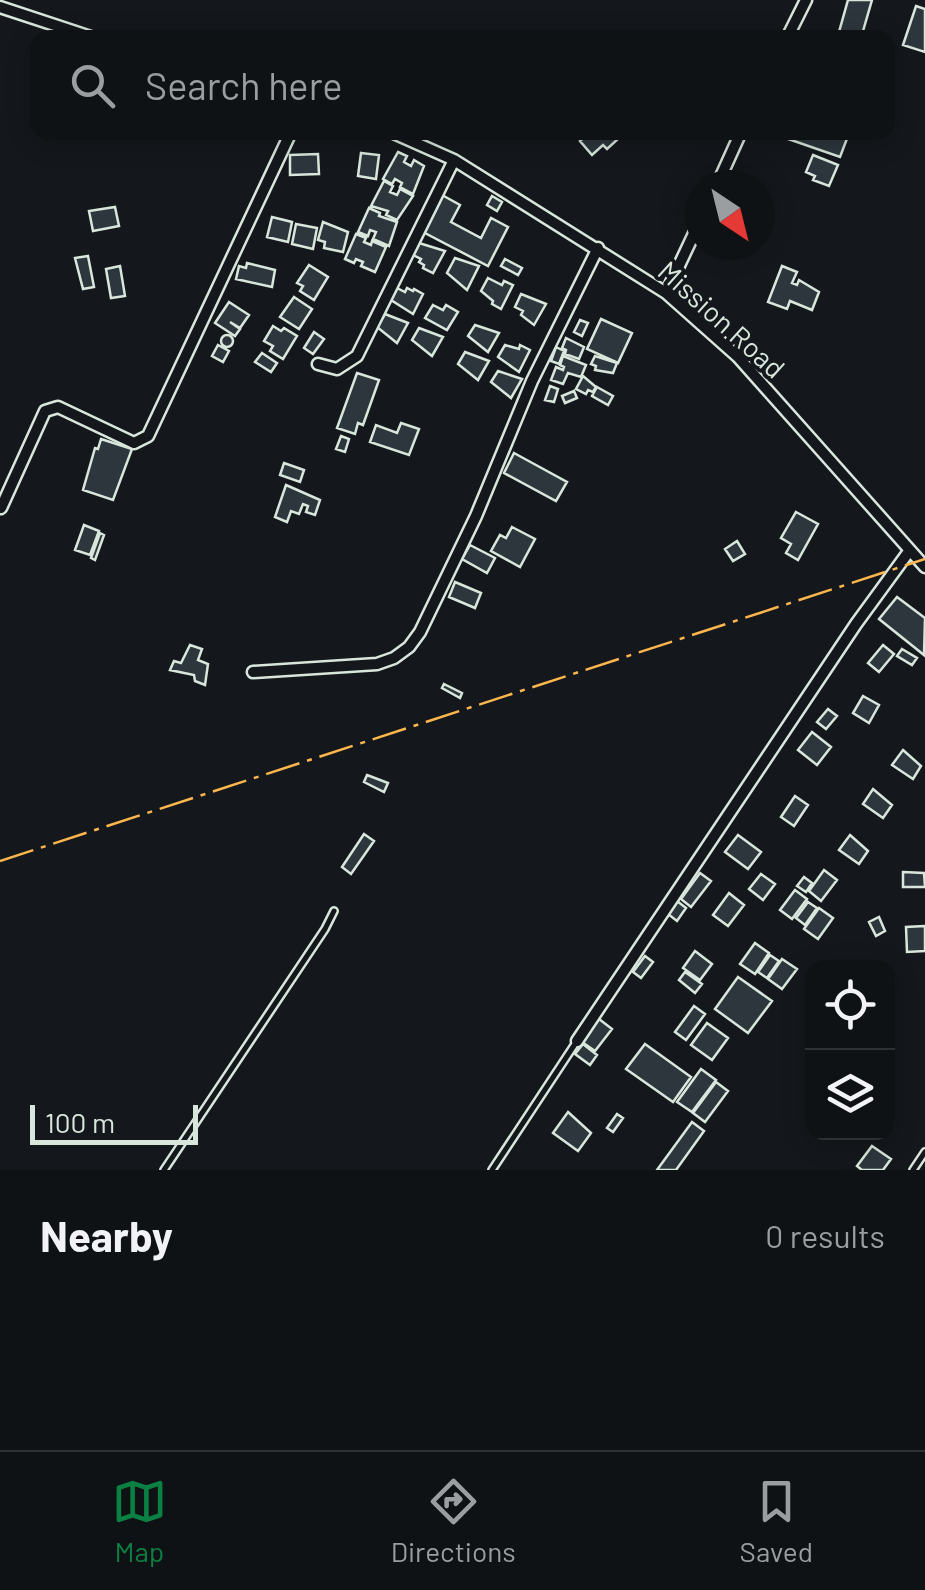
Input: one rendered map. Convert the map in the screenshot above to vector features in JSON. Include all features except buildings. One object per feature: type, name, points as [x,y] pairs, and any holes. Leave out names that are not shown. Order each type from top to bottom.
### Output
[{"type":"street","points":[[792,30],[806,0]]},
{"type":"street","points":[[0,7],[70,30]]},
{"type":"street","points":[[1,508],[44,410],[58,408],[134,444],[148,436],[287,140]]},
{"type":"street","name":"Mission Road","points":[[409,140],[454,160],[666,293],[738,357],[925,567]]},
{"type":"street","points":[[724,170],[737,140]]},
{"type":"street","points":[[318,364],[337,369],[358,356],[454,160]]},
{"type":"street","points":[[253,672],[377,664],[409,647],[443,586],[532,381],[598,248]]},
{"type":"street","points":[[666,293],[685,253]]},
{"type":"street","points":[[577,1041],[856,624],[910,550]]},
{"type":"lane","points":[[164,1170],[334,911]]},
{"type":"lane","points":[[492,1170],[577,1041]]},
{"type":"lane","points":[[913,1170],[925,1152]]},
{"type":"power","points":[[0,861],[925,559]]}]
